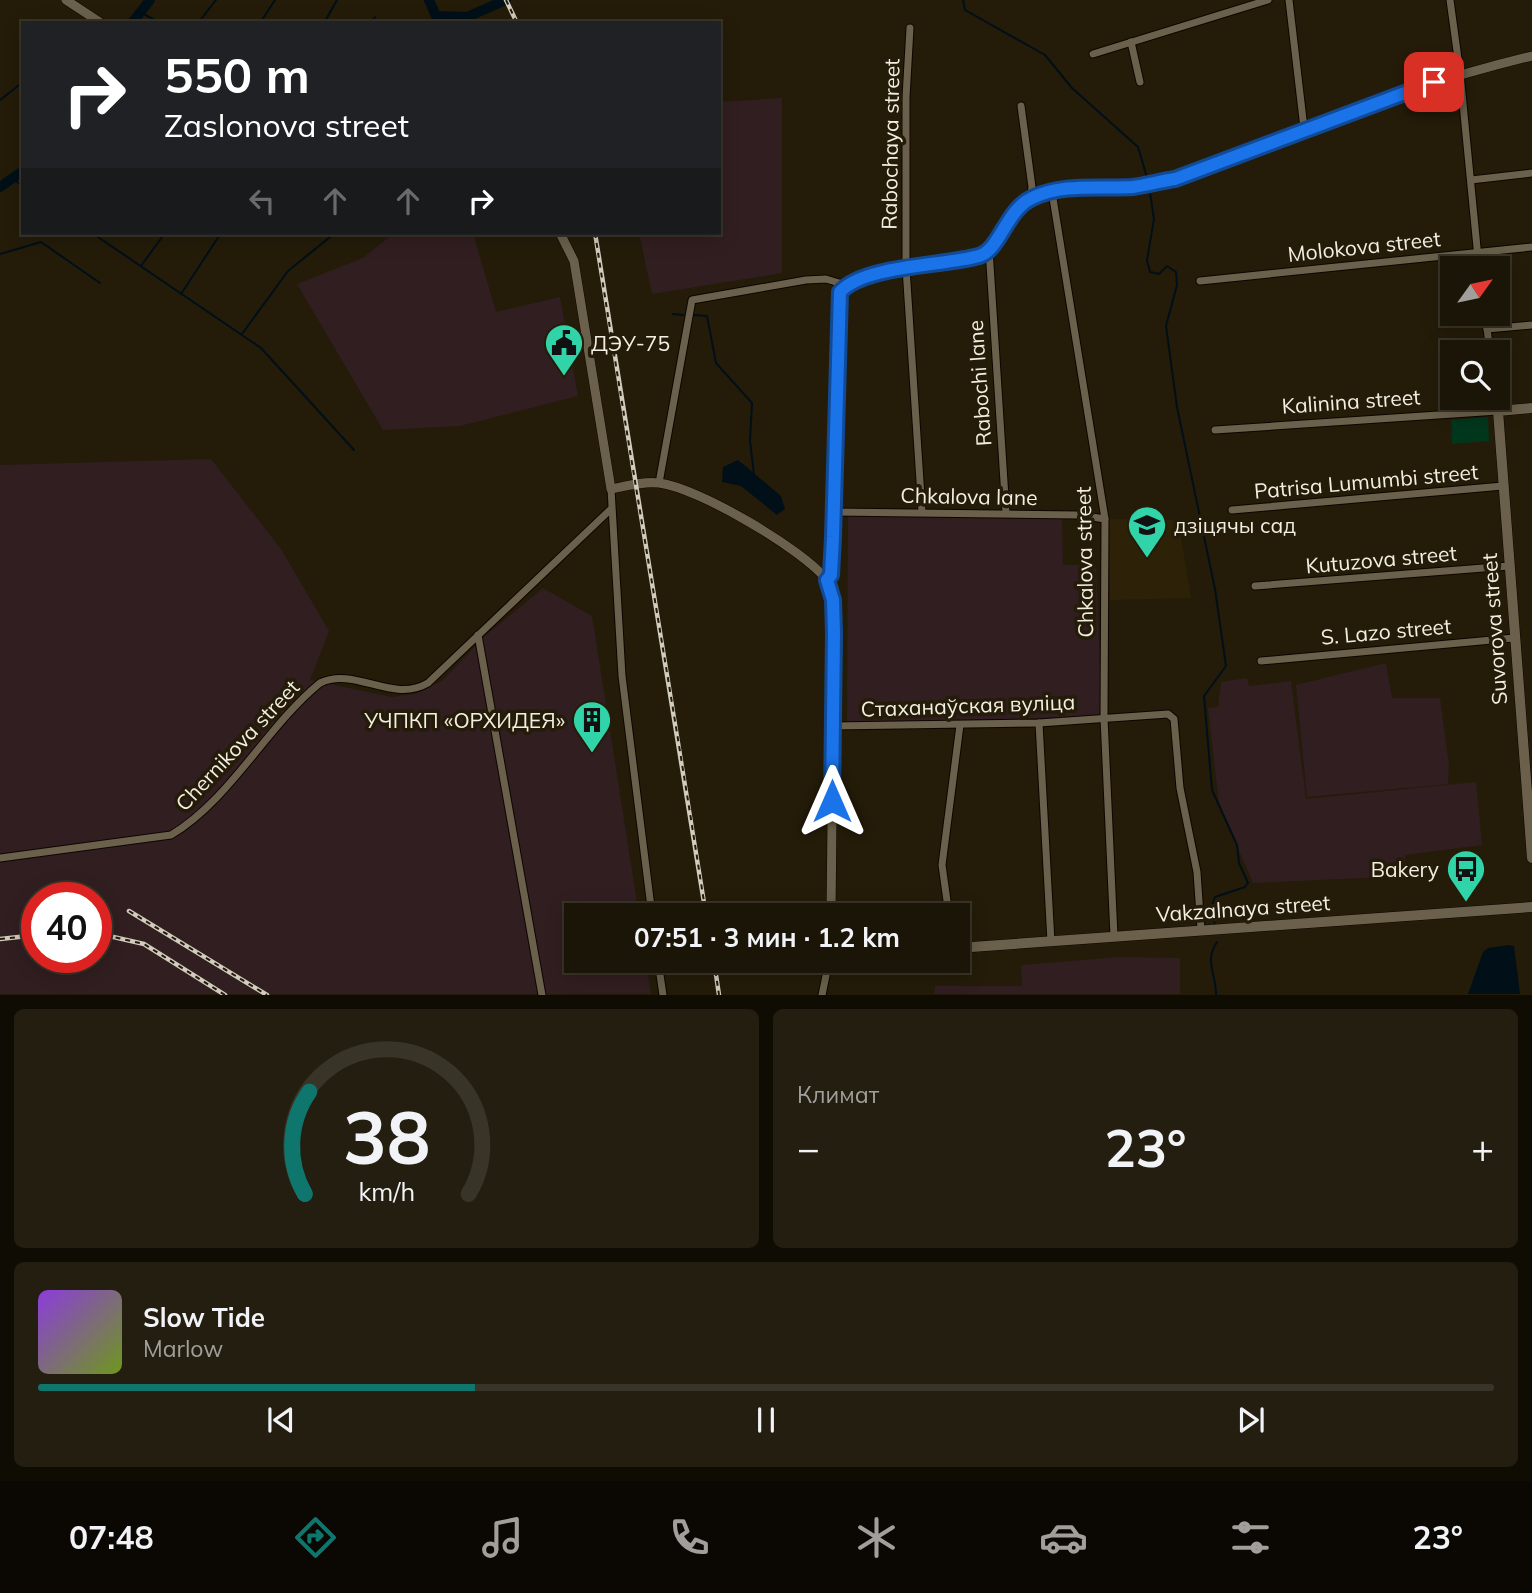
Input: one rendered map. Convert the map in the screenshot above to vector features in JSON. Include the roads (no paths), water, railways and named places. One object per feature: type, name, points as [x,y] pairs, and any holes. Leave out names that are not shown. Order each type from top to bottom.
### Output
[{"type":"main road","name":"Kalinina street","points":[[1498,411],[1532,408]]},
{"type":"main road","name":"Suvorova street","points":[[1498,411],[1532,859]]},
{"type":"main road","name":"Vakzalnaya street","points":[[970,947],[1532,907]]},
{"type":"street","points":[[66,0],[98,21]]},
{"type":"street","points":[[1093,54],[1268,0]]},
{"type":"street","points":[[1289,0],[1304,128]]},
{"type":"street","points":[[1450,0],[1460,73],[1478,256]]},
{"type":"street","name":"Rabochaya street","points":[[910,28],[906,97],[906,268],[922,512]]},
{"type":"street","points":[[1131,42],[1140,82]]},
{"type":"street","points":[[659,482],[692,300],[806,280],[826,279],[846,285],[906,268],[973,258],[989,250],[1008,217],[1030,199],[1052,192],[1149,184],[1175,179],[1304,128],[1460,73],[1532,56]]},
{"type":"street","points":[[1021,106],[1032,187],[1030,199]]},
{"type":"street","points":[[1471,180],[1532,173]]},
{"type":"street","name":"Chkalova street","points":[[1052,192],[1105,519],[1104,718],[1114,936]]},
{"type":"street","points":[[561,235],[574,261],[611,489],[622,676],[650,903]]},
{"type":"street","name":"Molokova street","points":[[1200,281],[1532,247]]},
{"type":"street","name":"Rabochi lane","points":[[989,250],[1006,513]]},
{"type":"street","points":[[827,580],[831,575],[838,302],[846,285]]},
{"type":"street","points":[[1487,329],[1532,325]]},
{"type":"street","points":[[1487,326],[1488,340]]},
{"type":"street","name":"Kalinina street","points":[[1215,430],[1498,411]]},
{"type":"street","points":[[611,489],[659,482],[683,490],[797,552],[827,580],[833,600],[831,903]]},
{"type":"street","name":"Patrisa Lumumbi street","points":[[1232,510],[1503,486]]},
{"type":"street","name":"Chernikova street","points":[[0,858],[171,835],[184,827],[214,798],[320,683],[342,677],[395,690],[419,688],[611,509]]},
{"type":"street","name":"Chkalova lane","points":[[833,512],[1006,513],[1079,515],[1105,519]]},
{"type":"street","name":"Kutuzova street","points":[[1255,586],[1509,566]]},
{"type":"street","points":[[478,635],[542,995]]},
{"type":"street","name":"S. Lazo street","points":[[1261,661],[1514,638]]},
{"type":"street","name":"Стаханаўская вуліца","points":[[832,726],[1039,723],[1168,714],[1174,719],[1180,788],[1197,872],[1201,930]]},
{"type":"street","points":[[1039,723],[1051,942]]},
{"type":"street","points":[[947,903],[942,865],[960,725]]},
{"type":"street","points":[[660,973],[663,995]]},
{"type":"street","points":[[822,995],[827,973]]},
{"type":"waterway","points":[[134,21],[150,0]]},
{"type":"waterway","points":[[200,21],[216,0]]},
{"type":"waterway","points":[[261,21],[275,0]]},
{"type":"waterway","points":[[325,21],[337,0]]},
{"type":"waterway","points":[[429,0],[436,16],[467,17],[506,0]]},
{"type":"waterway","points":[[963,0],[965,10],[1045,55],[1072,88],[1138,147],[1148,181]]},
{"type":"waterway","points":[[140,12],[156,21]]},
{"type":"waterway","points":[[432,21],[436,16]]},
{"type":"waterway","points":[[372,21],[375,17]]},
{"type":"waterway","points":[[0,100],[21,84]]},
{"type":"waterway","points":[[0,187],[21,172]]},
{"type":"waterway","points":[[13,179],[21,185]]},
{"type":"waterway","points":[[1149,186],[1154,219],[1147,260],[1150,272],[1159,274],[1167,266],[1176,272],[1177,285],[1166,326],[1177,407],[1215,589],[1226,666],[1204,696],[1212,790],[1237,845],[1239,863],[1248,883],[1245,887],[1215,897],[1211,908],[1215,925]]},
{"type":"waterway","points":[[95,235],[261,348],[354,450]]},
{"type":"waterway","points":[[141,266],[164,235]]},
{"type":"waterway","points":[[181,294],[220,235]]},
{"type":"waterway","points":[[242,334],[288,271],[333,235]]},
{"type":"waterway","points":[[0,254],[41,242],[100,283]]},
{"type":"waterway","points":[[673,314],[683,315]]},
{"type":"waterway","points":[[694,315],[707,316],[716,363],[752,403],[750,441],[754,475]]},
{"type":"waterway","points":[[1216,995],[1211,955],[1217,942]]},
{"type":"railway","points":[[506,0],[516,21]]},
{"type":"railway","points":[[595,235],[704,903]]},
{"type":"railway","points":[[129,911],[267,995]]},
{"type":"railway","points":[[0,939],[21,937]]},
{"type":"railway","points":[[112,937],[144,944],[225,995]]},
{"type":"railway","points":[[716,973],[719,995]]},
{"type":"place","name":"ДЭУ-75","points":[[564,377]]},
{"type":"place","name":"дзіцячы сад","points":[[1147,559]]},
{"type":"place","name":"УЧПКП «ОРХИДЕЯ»","points":[[592,754]]},
{"type":"place","name":"Bakery","points":[[1466,903]]}]
